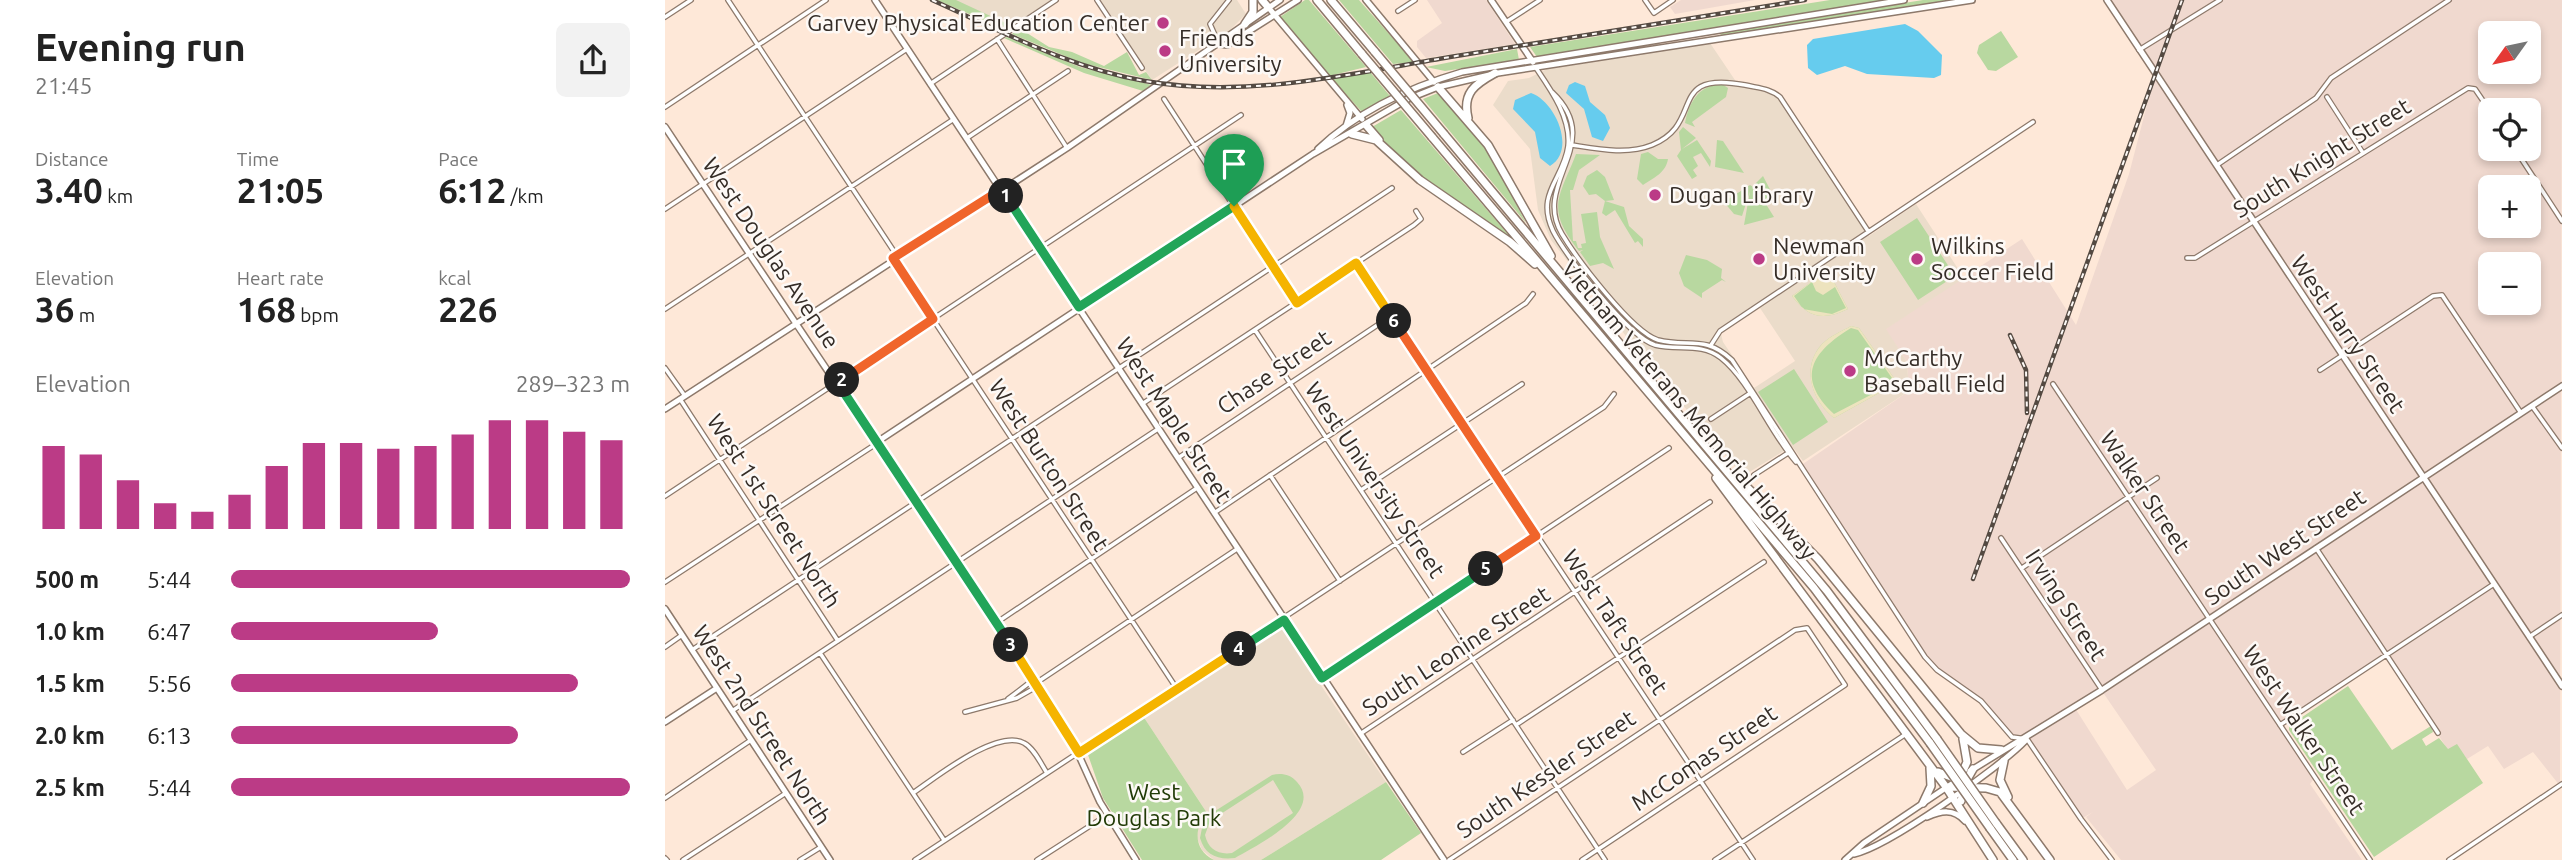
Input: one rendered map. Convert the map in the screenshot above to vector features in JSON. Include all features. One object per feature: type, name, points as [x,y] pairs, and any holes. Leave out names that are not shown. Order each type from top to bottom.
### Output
[{"type":"highway","points":[[1245,24],[1253,12],[1253,0]]},
{"type":"highway","points":[[1262,0],[1268,8]]},
{"type":"highway","name":"Vietnam Veterans Memorial Highway","points":[[1331,0],[1827,591],[1993,825],[2022,860]]},
{"type":"highway","name":"Vietnam Veterans Memorial Highway","points":[[1318,1],[1834,613],[1934,741]]},
{"type":"highway","points":[[1469,122],[1466,102],[1469,91],[1495,73]]},
{"type":"highway","points":[[1438,87],[1498,161],[1535,230],[1566,280]]},
{"type":"highway","points":[[1366,125],[1420,180],[1517,247],[1566,294]]},
{"type":"highway","points":[[1352,134],[1367,136],[1387,149]]},
{"type":"highway","points":[[1687,439],[1946,787],[1977,784],[1996,790],[2011,804]]},
{"type":"highway","points":[[1721,464],[1818,559],[1961,734],[1978,748],[2001,750]]},
{"type":"highway","points":[[1961,734],[1967,748],[1961,801],[1967,822],[1993,860]]},
{"type":"highway","points":[[1918,750],[1931,772],[1930,788],[1923,803]]},
{"type":"highway","points":[[2004,761],[2000,780],[2011,804],[2050,860]]},
{"type":"highway","points":[[1927,762],[1961,786]]},
{"type":"highway","points":[[1945,776],[1957,776],[1967,762]]},
{"type":"highway","points":[[1967,822],[1961,786],[1973,769]]},
{"type":"highway","points":[[1961,801],[1977,784]]},
{"type":"highway","name":"Vietnam Veterans Memorial Highway","points":[[1993,825],[2013,860]]},
{"type":"main road","name":"West Maple Street","points":[[875,0],[1322,678],[1446,860]]},
{"type":"main road","points":[[665,409],[895,257],[1067,148],[1280,0]]},
{"type":"main road","points":[[1219,44],[1227,44],[1299,0]]},
{"type":"main road","points":[[1366,0],[1438,87]]},
{"type":"main road","points":[[1491,0],[1536,68]]},
{"type":"main road","points":[[877,442],[1313,154],[1360,117],[1433,80],[1531,60],[1904,0]]},
{"type":"main road","points":[[1313,154],[1352,134],[1408,99],[1438,87],[1495,73],[1972,0]]},
{"type":"main road","name":"West Harry Street","points":[[2107,0],[2562,686]]},
{"type":"main road","points":[[1268,8],[1366,125]]},
{"type":"main road","points":[[1341,93],[1350,113],[1346,127]]},
{"type":"main road","name":"West Douglas Avenue","points":[[665,127],[1036,683],[1079,753],[1107,815],[1136,860]]},
{"type":"main road","name":"South West Street","points":[[1973,769],[2001,750],[2027,739],[2562,386]]},
{"type":"main road","name":"West 2nd Street North","points":[[665,609],[830,860]]},
{"type":"main road","points":[[665,722],[717,688]]},
{"type":"main road","name":"South West Street","points":[[1977,784],[2027,739]]},
{"type":"main road","points":[[1854,854],[1870,851],[1961,786]]},
{"type":"main road","points":[[1845,860],[1864,843],[1946,787],[1961,786]]},
{"type":"main road","points":[[1914,822],[1947,811],[1958,814],[1967,822]]},
{"type":"street","points":[[665,17],[691,0]]},
{"type":"street","name":"West Burton Street","points":[[729,0],[852,186],[933,319],[1177,690]]},
{"type":"street","points":[[665,107],[827,0]]},
{"type":"street","points":[[930,84],[1056,0]]},
{"type":"street","points":[[1097,0],[1142,68]]},
{"type":"street","points":[[1219,44],[1210,24],[1229,0]]},
{"type":"street","points":[[1398,11],[1415,0]]},
{"type":"street","points":[[1506,22],[1540,0]]},
{"type":"street","points":[[1645,0],[1655,12],[1673,0]]},
{"type":"street","points":[[2139,50],[2220,0]]},
{"type":"street","points":[[2215,166],[2316,98],[2331,78],[2449,0]]},
{"type":"street","points":[[997,39],[1067,148]]},
{"type":"street","points":[[665,209],[907,49]]},
{"type":"street","points":[[1536,68],[1565,119],[1568,145],[1549,192],[1548,212],[1555,234],[1634,334],[1663,346],[1710,348],[1727,364],[1788,453],[1800,466]]},
{"type":"street","points":[[967,138],[1068,71]]},
{"type":"street","points":[[1568,145],[1624,151],[1652,145],[1677,126],[1695,90],[1713,80],[1770,90],[1780,97],[1868,231]]},
{"type":"street","name":"South Knight Street","points":[[2187,258],[2195,258],[2468,88],[2475,89],[2481,98]]},
{"type":"street","points":[[1552,92],[1570,117],[1573,146],[1553,200],[1554,217],[1566,240],[1629,321],[1642,332],[1663,341],[1688,341],[1725,354],[1738,369],[1925,657],[1937,670],[1981,701],[2012,737],[2027,739],[2112,860]]},
{"type":"street","points":[[2326,97],[2363,153]]},
{"type":"street","points":[[1164,99],[1297,303]]},
{"type":"street","points":[[665,496],[1241,115]]},
{"type":"street","points":[[665,310],[954,119]]},
{"type":"street","points":[[1710,348],[1720,331],[2033,122]]},
{"type":"street","points":[[2523,161],[2562,221]]},
{"type":"street","points":[[692,650],[1392,188]]},
{"type":"street","points":[[1142,404],[1421,219],[1416,211]]},
{"type":"street","name":"West Taft Street","points":[[1356,263],[1753,860]]},
{"type":"street","points":[[1214,513],[1526,303],[1533,294]]},
{"type":"street","points":[[2320,370],[2439,295],[2448,301],[2521,413]]},
{"type":"street","name":"Chase Street","points":[[1178,458],[1391,316]]},
{"type":"street","name":"West University Street","points":[[1255,330],[1605,860]]},
{"type":"street","name":"West 1st Street North","points":[[665,368],[719,460],[838,641]]},
{"type":"street","points":[[1361,490],[1522,384]]},
{"type":"street","name":"Walker Street","points":[[2053,384],[2208,619]]},
{"type":"street","points":[[915,860],[1284,620],[1604,407],[1614,394]]},
{"type":"street","points":[[1711,419],[1749,394]]},
{"type":"street","points":[[2532,405],[2562,448]]},
{"type":"street","points":[[732,711],[1158,429]]},
{"type":"street","points":[[665,582],[877,442]]},
{"type":"street","points":[[1322,678],[1669,448]]},
{"type":"street","points":[[1754,475],[1788,453]]},
{"type":"street","points":[[1270,475],[1341,582]]},
{"type":"street","points":[[2021,568],[2157,478]]},
{"type":"street","points":[[996,623],[1197,488]]},
{"type":"street","name":"South Leonine Street","points":[[1360,734],[1474,661],[1710,502]]},
{"type":"street","name":"Irving Street","points":[[2001,538],[2102,690]]},
{"type":"street","points":[[2316,548],[2438,733]]},
{"type":"street","points":[[965,712],[1007,700],[1036,683],[1237,549]]},
{"type":"street","points":[[1516,725],[1764,562]]},
{"type":"street","points":[[2280,725],[2494,584]]},
{"type":"street","points":[[2529,637],[2562,615]]},
{"type":"street","name":"West Walker Street","points":[[2208,619],[2370,860]]},
{"type":"street","name":"McComas Street","points":[[1582,860],[1845,685],[1805,627]]},
{"type":"street","name":"South Kessler Street","points":[[1446,860],[1795,630],[1805,627]]},
{"type":"street","points":[[665,647],[682,635]]},
{"type":"street","points":[[820,653],[944,840]]},
{"type":"street","points":[[1463,752],[1513,720]]},
{"type":"street","points":[[1715,860],[1907,734]]},
{"type":"street","points":[[665,798],[751,740]]},
{"type":"street","points":[[913,793],[978,750],[1013,740],[1030,747],[1047,773]]},
{"type":"street","points":[[2449,860],[2562,785]]},
{"type":"street","points":[[683,860],[786,793]]},
{"type":"street","points":[[1037,860],[1107,815]]},
{"type":"street","points":[[800,860],[821,847]]},
{"type":"shaded area","points":[[937,0],[1051,0],[1006,30]]},
{"type":"shaded area","name":"Friends University","points":[[1097,0],[1237,0],[1246,14],[1230,30],[1152,80]]},
{"type":"shaded area","points":[[1427,0],[1486,0],[1515,44],[1426,58],[1417,47],[1417,41],[1442,23]]},
{"type":"shaded area","points":[[1681,0],[1755,0],[1675,14],[1670,7]]},
{"type":"shaded area","points":[[2108,0],[2562,0],[2560,786],[2533,752],[2504,769],[2488,746],[2467,759],[2457,745],[2448,750],[2386,654],[2280,725],[2315,777],[2310,784],[2362,860],[2121,860],[2086,817],[2093,812],[2081,819],[2027,739],[2014,738],[1981,701],[1925,657],[1800,466],[1909,391],[1907,362],[1885,329],[2022,239],[2076,325],[2129,174],[2155,74]],"holes":[[[2102,691],[2156,770],[2127,790],[2075,708]]]},
{"type":"shaded area","name":"Newman University","points":[[1710,43],[1739,86],[1770,92],[1778,98],[1869,236],[1916,204],[1964,278],[1886,329],[1907,362],[1909,391],[1803,461],[1792,446],[1743,476],[1647,363],[1551,240],[1538,210],[1530,149],[1493,105],[1508,81],[1529,78],[1547,69]],"holes":[[[1760,308],[1795,361],[1754,388],[1723,342],[1721,334]]]},
{"type":"shaded area","points":[[1281,626],[1386,782],[1261,860],[1214,860],[1202,850],[1196,835],[1201,820],[1207,813],[1143,716]]},
{"type":"green space","points":[[937,0],[956,0],[1012,26],[1006,30],[1001,23],[997,26]]},
{"type":"green space","points":[[1309,0],[1366,67],[1329,76],[1322,69],[1280,17]]},
{"type":"green space","points":[[1339,0],[1359,0],[1414,62],[1393,64]]},
{"type":"green space","points":[[1830,0],[1884,0],[1537,57],[1530,47]]},
{"type":"green space","points":[[1923,0],[1956,0],[1719,36],[1723,32]]},
{"type":"green space","points":[[1019,28],[1049,47],[1072,52],[1104,66],[1127,52],[1139,75],[1146,72],[1152,80],[1082,63],[1012,34]]},
{"type":"green space","points":[[2001,31],[2018,57],[1996,71],[1988,70],[1977,53],[1979,45]]},
{"type":"green space","points":[[1004,38],[1080,67],[1152,85],[1143,91],[1084,73]]},
{"type":"green space","points":[[1517,49],[1519,60],[1445,71],[1426,67]]},
{"type":"green space","points":[[1370,72],[1390,96],[1363,113],[1332,79]]},
{"type":"green space","points":[[1722,84],[1728,88],[1726,97],[1692,122],[1695,127],[1685,123],[1696,96],[1707,88]]},
{"type":"green space","points":[[1438,93],[1487,148],[1526,223],[1423,99]]},
{"type":"green space","points":[[1401,110],[1513,240],[1418,176],[1386,145],[1372,127]]},
{"type":"green space","points":[[1683,127],[1696,138],[1682,149],[1697,140],[1711,161],[1710,167],[1701,153],[1693,157],[1698,166],[1693,170],[1697,176],[1692,179],[1677,156],[1681,150],[1679,132]]},
{"type":"green space","points":[[1717,140],[1723,141],[1744,173],[1715,167]]},
{"type":"green space","points":[[1648,152],[1658,159],[1668,159],[1662,172],[1643,185],[1637,179],[1641,154]]},
{"type":"green space","points":[[1576,154],[1600,155],[1579,170],[1573,190],[1570,190],[1573,241],[1576,241],[1578,248],[1582,248],[1581,244],[1586,243],[1581,214],[1597,212],[1600,237],[1614,269],[1603,263],[1590,266],[1580,252],[1583,250],[1579,251],[1562,224],[1558,203]]},
{"type":"green space","points":[[1597,170],[1605,177],[1614,200],[1605,201],[1596,194],[1589,195],[1583,186],[1587,176]]},
{"type":"green space","points":[[1763,176],[1777,203],[1759,193],[1774,217],[1744,225],[1750,191],[1742,216],[1734,214],[1724,202],[1750,185],[1758,190],[1755,184]]},
{"type":"green space","points":[[1605,201],[1624,207],[1629,226],[1643,239],[1643,247],[1638,241],[1635,243],[1615,210],[1606,216],[1602,213]]},
{"type":"green space","name":"Wilkins Soccer Field","points":[[1917,218],[1955,276],[1918,300],[1880,242]]},
{"type":"green space","points":[[1686,255],[1707,260],[1722,269],[1721,278],[1726,282],[1722,280],[1702,293],[1702,298],[1684,286],[1679,273]]},
{"type":"green space","points":[[1825,272],[1829,272],[1848,309],[1824,316],[1810,313],[1792,296]]},
{"type":"green space","name":"McCarthy Baseball Field","points":[[1851,326],[1859,328],[1894,378],[1888,388],[1834,418],[1819,402],[1811,383],[1812,363],[1822,344]]},
{"type":"green space","points":[[1794,369],[1828,422],[1793,445],[1758,392]]},
{"type":"green space","points":[[2348,686],[2392,750],[2431,726],[2433,732],[2422,739],[2426,746],[2439,738],[2448,749],[2457,744],[2483,783],[2374,857],[2289,730],[2289,726]]},
{"type":"green space","name":"West Douglas Park","points":[[1143,716],[1207,813],[1199,826],[1198,839],[1203,851],[1214,860],[1142,860],[1103,798],[1087,752]]},
{"type":"green space","points":[[1272,775],[1291,777],[1303,793],[1302,805],[1284,827],[1235,858],[1217,857],[1205,849],[1200,838],[1204,818]],"holes":[[[1273,780],[1293,813],[1232,853],[1214,850],[1205,835],[1210,821]]]},
{"type":"green space","name":"West Douglas Park","points":[[1386,782],[1421,833],[1381,860],[1261,860]]},
{"type":"sand","points":[[1825,272],[1829,272],[1848,309],[1839,313],[1824,316],[1804,309],[1832,314],[1846,308],[1835,287],[1823,295],[1816,291],[1812,282],[1794,296],[1801,306],[1792,296]]},
{"type":"sand","points":[[1851,326],[1859,328],[1894,378],[1888,388],[1834,418],[1819,402],[1811,383],[1812,363],[1822,344]],"holes":[[[1851,328],[1858,330],[1892,378],[1886,387],[1834,414],[1815,388],[1813,366],[1826,346],[1837,337]]]},
{"type":"water","points":[[1905,24],[1918,31],[1942,55],[1941,75],[1934,78],[1867,74],[1845,66],[1817,75],[1808,68],[1807,45],[1813,39]]},
{"type":"water","points":[[1575,82],[1585,86],[1590,102],[1605,115],[1610,128],[1603,141],[1592,137],[1584,109],[1566,93],[1569,85]]},
{"type":"water","points":[[1531,93],[1548,106],[1560,126],[1562,149],[1558,159],[1550,166],[1540,158],[1535,132],[1513,109],[1515,100]]},
{"type":"railway","points":[[932,0],[1036,47],[1090,67],[1145,81],[1221,87],[1260,86],[1336,77],[1805,0]]},
{"type":"railway","points":[[1973,579],[2182,0]]},
{"type":"railway","points":[[2010,335],[2026,370],[2027,413]]},
{"type":"place","name":"Garvey Physical Education Center","points":[[1163,23]]},
{"type":"place","name":"Friends University","points":[[1165,51]]},
{"type":"place","name":"Dugan Library","points":[[1655,195]]},
{"type":"place","name":"Newman University","points":[[1759,259]]},
{"type":"place","name":"Wilkins Soccer Field","points":[[1917,259]]},
{"type":"place","name":"McCarthy Baseball Field","points":[[1850,371]]},
{"type":"route","points":[[1002,189],[1079,307],[1234,206],[1297,303],[1356,263],[1536,536],[1322,678],[1284,620],[1079,753],[1072,738],[838,383],[933,319],[893,258],[1002,189]]}]
